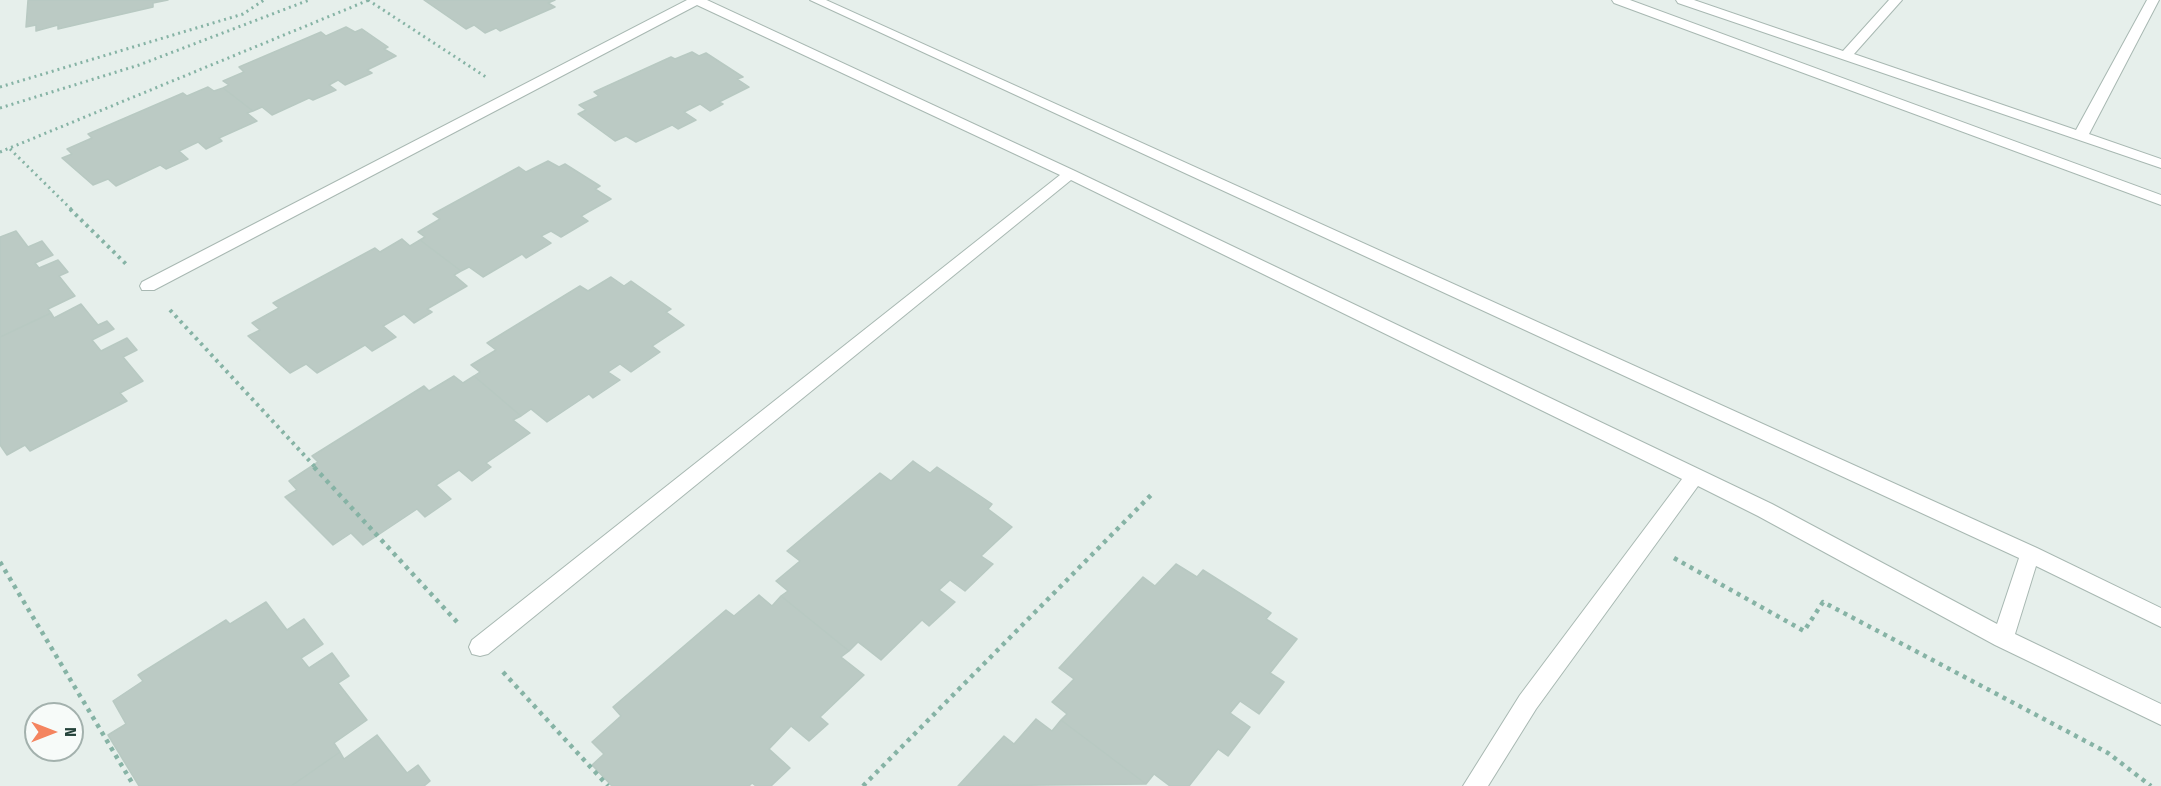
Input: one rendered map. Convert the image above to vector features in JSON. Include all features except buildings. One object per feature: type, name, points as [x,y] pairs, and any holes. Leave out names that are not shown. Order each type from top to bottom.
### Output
[{"type":"street","points":[[148,286],[697,0],[1070,174],[1765,510],[2003,638],[2161,715]]},
{"type":"street","points":[[816,0],[2030,554],[2161,618]]},
{"type":"street","points":[[1682,0],[2161,164]]},
{"type":"street","points":[[1845,56],[1896,0]]},
{"type":"street","points":[[2080,137],[2153,0]]},
{"type":"street","points":[[1622,1],[2161,200]]},
{"type":"street","points":[[480,647],[1070,174]]},
{"type":"street","points":[[1475,786],[1528,702],[1695,476]]},
{"type":"street","points":[[2003,638],[2030,554]]},
{"type":"path","points":[[0,87],[243,14],[264,0]]},
{"type":"path","points":[[0,108],[139,65],[309,0]]},
{"type":"path","points":[[0,152],[368,0],[515,95]]},
{"type":"path","points":[[10,148],[148,286],[608,786]]},
{"type":"path","points":[[863,786],[1153,493]]},
{"type":"path","points":[[1646,542],[1804,631],[1823,602],[2108,753],[2151,786]]},
{"type":"path","points":[[0,562],[134,786]]}]
